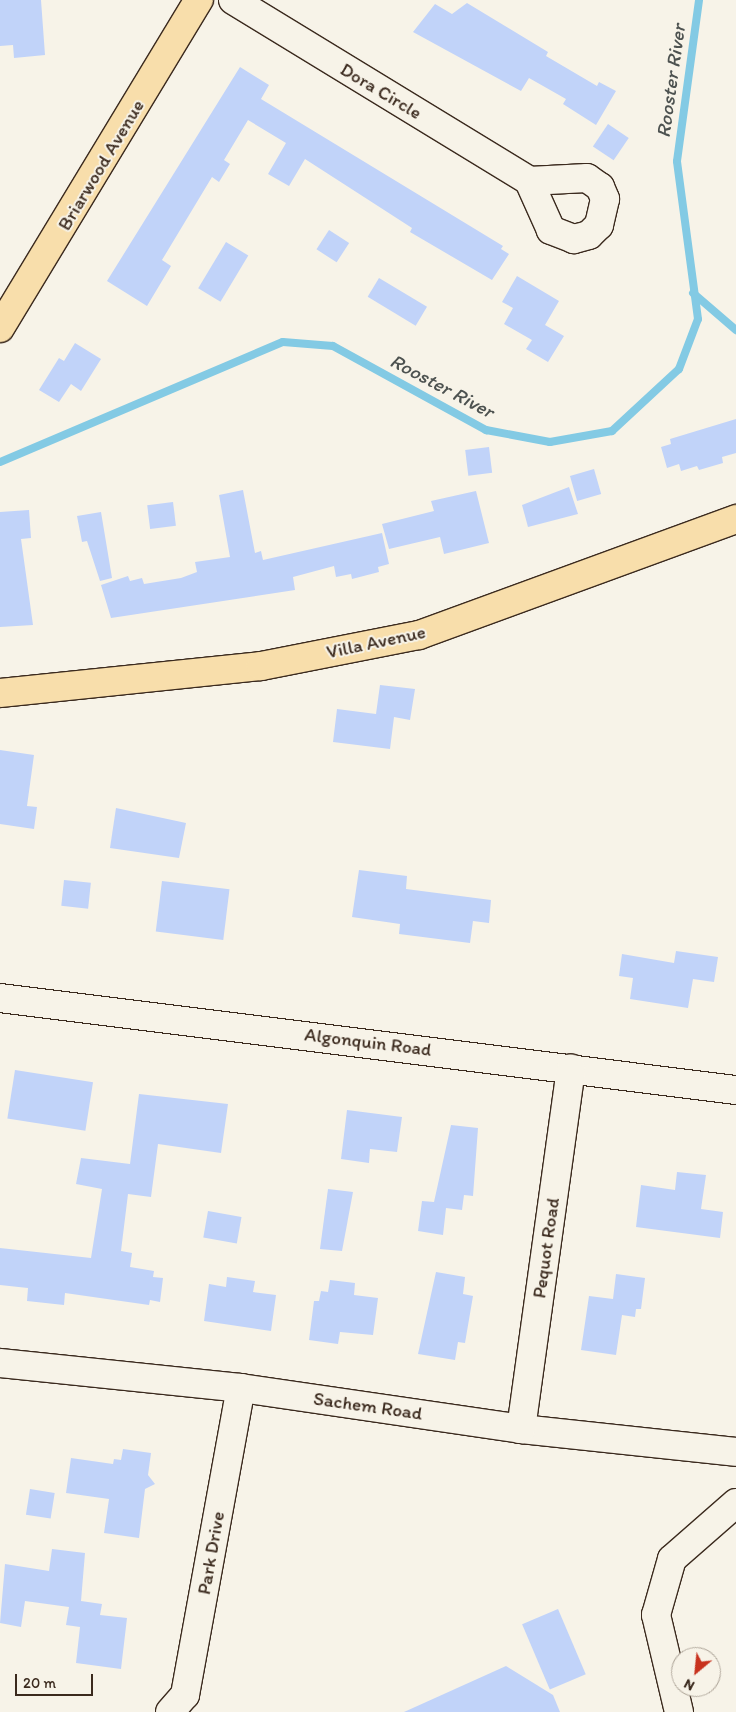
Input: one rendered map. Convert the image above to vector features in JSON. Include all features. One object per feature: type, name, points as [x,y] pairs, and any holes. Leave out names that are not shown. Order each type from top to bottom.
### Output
[{"type":"main road","name":"Briarwood Avenue","points":[[0,328],[199,0]]},
{"type":"main road","name":"Villa Avenue","points":[[0,693],[261,666],[419,635],[736,519]]},
{"type":"street","name":"Dora Circle","points":[[233,0],[529,181]]},
{"type":"street","name":"Algonquin Road","points":[[0,998],[736,1090]]},
{"type":"street","name":"Pequot Road","points":[[521,1429],[571,1068]]},
{"type":"street","name":"Sachem Road","points":[[0,1363],[241,1388],[521,1429],[736,1452]]},
{"type":"street","name":"Park Drive","points":[[170,1712],[185,1695],[241,1388]]},
{"type":"street","points":[[679,1712],[656,1615],[672,1559],[736,1503]]},
{"type":"building","points":[[0,0],[41,0],[45,55],[14,58],[13,45],[0,46]]},
{"type":"building","points":[[467,3],[548,52],[546,56],[597,86],[599,82],[616,91],[596,125],[563,104],[566,99],[529,78],[521,91],[413,32],[435,4],[452,14]]},
{"type":"building","points":[[240,67],[269,85],[261,99],[503,246],[501,249],[509,254],[492,280],[410,232],[412,228],[305,159],[289,186],[268,174],[286,143],[248,120],[224,160],[230,164],[219,182],[212,177],[162,260],[171,266],[147,306],[107,281]]},
{"type":"building","points":[[608,124],[629,138],[614,160],[593,146]]},
{"type":"building","points":[[329,230],[349,243],[337,262],[316,249]]},
{"type":"building","points":[[226,242],[248,255],[220,302],[198,288]]},
{"type":"building","points":[[517,276],[559,301],[545,325],[564,336],[548,362],[526,349],[532,340],[504,324],[513,308],[502,302]]},
{"type":"building","points":[[379,278],[427,307],[416,326],[368,297]]},
{"type":"building","points":[[75,343],[101,359],[81,391],[71,384],[59,402],[39,390],[59,358],[64,361]]},
{"type":"building","points":[[736,419],[736,453],[722,457],[723,463],[699,470],[697,466],[681,471],[679,464],[667,468],[661,447],[671,444],[670,439]]},
{"type":"building","points":[[489,447],[492,473],[468,476],[465,450]]},
{"type":"building","points":[[594,469],[601,494],[577,501],[570,476]]},
{"type":"building","points":[[569,487],[578,514],[528,527],[522,505]]},
{"type":"building","points":[[243,490],[255,553],[261,551],[263,560],[382,533],[389,564],[378,567],[379,572],[352,579],[351,574],[336,577],[334,566],[293,577],[295,590],[111,618],[101,585],[128,576],[130,581],[142,578],[144,584],[181,578],[197,572],[195,562],[230,557],[219,495]]},
{"type":"building","points":[[476,491],[489,543],[444,554],[440,537],[389,549],[382,524],[434,511],[431,501]]},
{"type":"building","points":[[173,502],[176,526],[150,529],[147,505]]},
{"type":"building","points":[[29,510],[31,538],[21,539],[33,625],[0,627],[0,512]]},
{"type":"building","points":[[101,512],[112,578],[100,581],[87,541],[82,542],[77,516]]},
{"type":"building","points":[[380,685],[415,689],[410,720],[394,717],[390,749],[333,742],[337,709],[376,714]]},
{"type":"building","points":[[0,750],[34,755],[27,806],[37,807],[34,829],[0,824]]},
{"type":"building","points":[[116,808],[186,823],[179,858],[110,848]]},
{"type":"building","points":[[359,870],[407,876],[406,889],[491,900],[489,923],[473,921],[470,943],[399,934],[400,924],[352,917]]},
{"type":"building","points":[[64,880],[91,883],[88,909],[61,906]]},
{"type":"building","points":[[162,881],[229,889],[223,940],[156,932]]},
{"type":"building","points":[[676,951],[718,957],[714,982],[693,979],[688,1008],[630,999],[633,978],[619,976],[622,954],[674,963]]},
{"type":"building","points":[[15,1070],[93,1082],[85,1131],[7,1118]]},
{"type":"building","points":[[139,1094],[228,1104],[221,1153],[158,1144],[151,1197],[128,1194],[121,1251],[132,1253],[130,1267],[154,1271],[153,1277],[163,1278],[160,1302],[150,1300],[149,1305],[65,1293],[64,1305],[27,1301],[28,1288],[0,1285],[0,1248],[91,1258],[102,1189],[76,1184],[81,1158],[130,1164]]},
{"type":"building","points":[[347,1110],[402,1117],[397,1152],[370,1149],[369,1163],[341,1159]]},
{"type":"building","points":[[451,1125],[478,1128],[473,1196],[464,1195],[462,1210],[446,1208],[443,1235],[418,1231],[422,1201],[434,1202]]},
{"type":"building","points":[[677,1172],[706,1175],[701,1209],[723,1212],[720,1238],[636,1227],[641,1185],[675,1190]]},
{"type":"building","points":[[328,1189],[353,1192],[342,1251],[320,1249]]},
{"type":"building","points":[[208,1211],[241,1217],[237,1243],[203,1238]]},
{"type":"building","points":[[436,1272],[465,1277],[463,1294],[473,1296],[465,1343],[458,1342],[455,1360],[418,1354]]},
{"type":"building","points":[[616,1274],[645,1278],[641,1309],[636,1309],[635,1317],[622,1315],[616,1355],[581,1350],[589,1296],[613,1299]]},
{"type":"building","points":[[227,1277],[255,1281],[253,1292],[276,1295],[271,1331],[204,1321],[209,1284],[226,1287]]},
{"type":"building","points":[[330,1280],[355,1283],[354,1295],[378,1298],[373,1335],[340,1332],[338,1344],[309,1340],[314,1301],[319,1301],[321,1291],[328,1292]]},
{"type":"building","points":[[123,1449],[151,1453],[148,1475],[155,1484],[145,1489],[139,1538],[104,1533],[109,1499],[66,1493],[71,1458],[113,1464],[114,1459],[121,1460]]},
{"type":"building","points":[[30,1489],[55,1493],[51,1519],[26,1515]]},
{"type":"building","points":[[52,1549],[85,1553],[81,1601],[102,1604],[100,1615],[127,1618],[121,1669],[76,1663],[80,1627],[66,1625],[69,1607],[25,1601],[21,1627],[0,1623],[5,1564],[49,1571]]},
{"type":"building","points":[[558,1609],[586,1674],[550,1690],[522,1624]]},
{"type":"building","points":[[506,1666],[553,1695],[560,1712],[404,1712]]},
{"type":"waterway","name":"Rooster River","points":[[0,462],[283,342],[333,346],[486,430],[550,442],[612,431],[679,369],[698,319],[677,161],[699,0]]},
{"type":"waterway","points":[[693,293],[736,330]]}]
